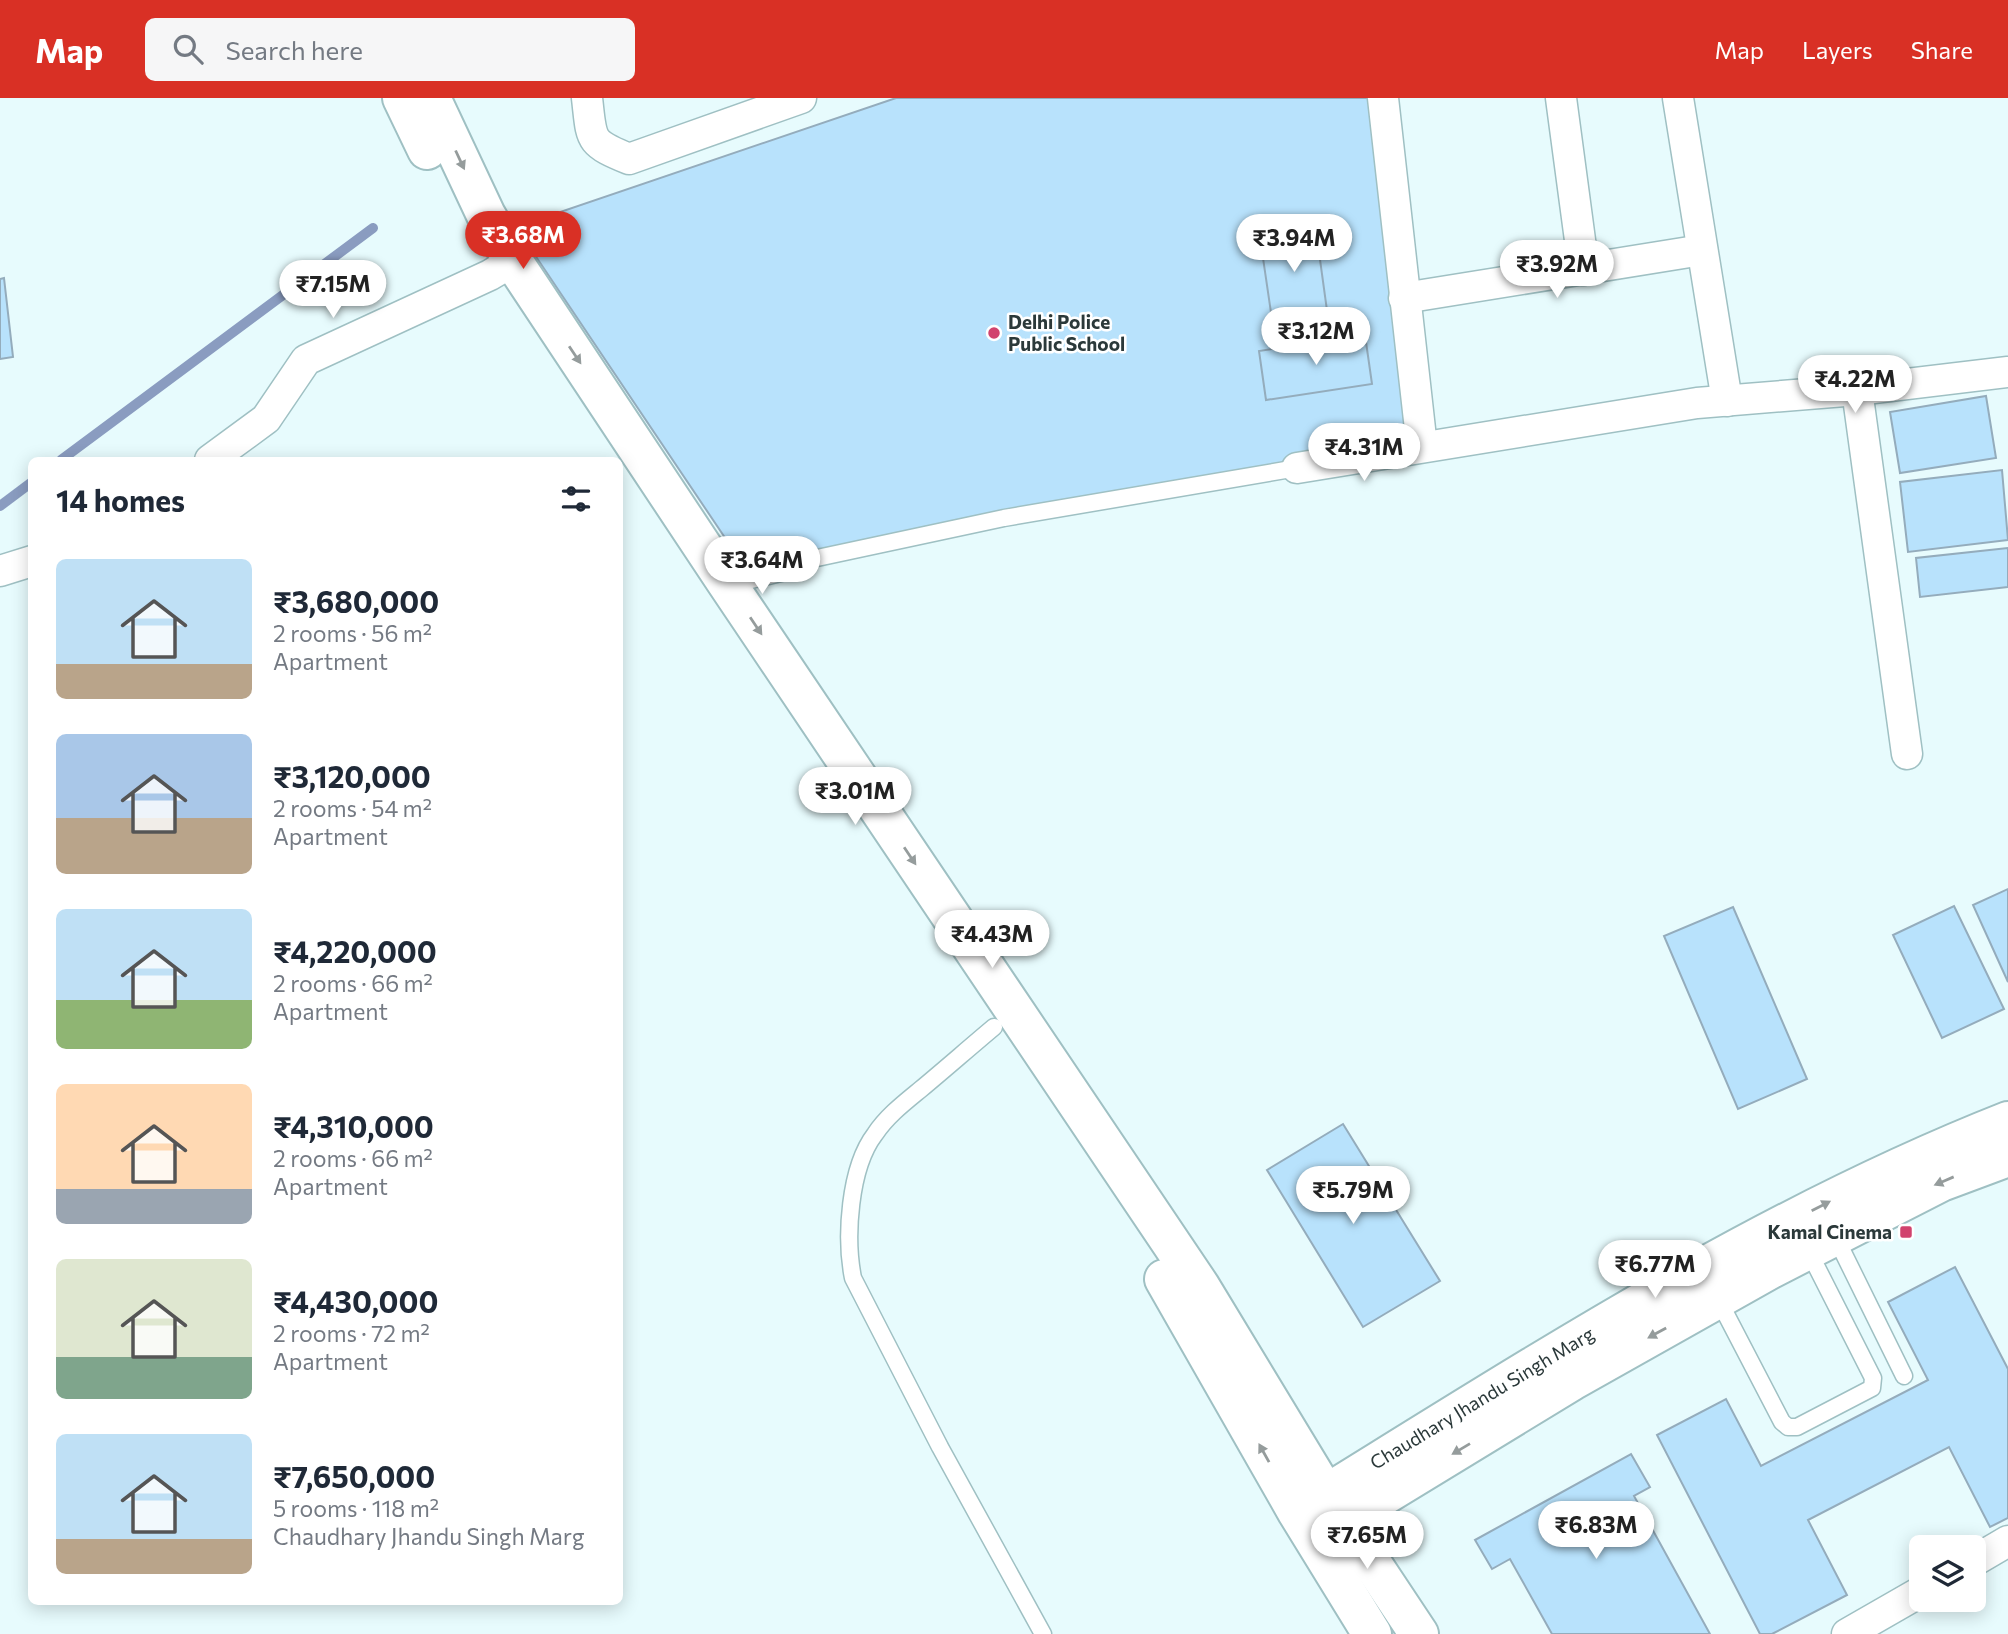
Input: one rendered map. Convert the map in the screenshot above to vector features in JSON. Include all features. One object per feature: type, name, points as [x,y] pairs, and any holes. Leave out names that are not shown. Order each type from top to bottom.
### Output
[{"type":"street","points":[[402,98],[463,228],[501,268],[724,579],[1200,1286],[1320,1517],[1372,1634]]},
{"type":"street","points":[[431,98],[486,215],[501,268],[612,457]]},
{"type":"street","points":[[587,98],[592,136],[599,147],[629,159],[801,98]]},
{"type":"street","points":[[1383,98],[1422,447]]},
{"type":"street","points":[[1561,98],[1584,270]]},
{"type":"street","points":[[1678,98],[1727,401]]},
{"type":"street","points":[[1404,298],[1702,250]]},
{"type":"street","points":[[215,457],[266,419],[306,360],[501,268]]},
{"type":"street","points":[[1297,468],[1697,403],[1857,390],[2008,372]]},
{"type":"street","points":[[1857,390],[1907,754]]},
{"type":"street","points":[[623,473],[1178,1300],[1320,1517],[1419,1634]]},
{"type":"street","points":[[0,571],[28,562]]},
{"type":"street","points":[[724,579],[789,564]]},
{"type":"street","name":"Chaudhary Jhandu Singh Marg","points":[[1320,1517],[1555,1352],[1756,1239],[1927,1152],[2008,1121]]},
{"type":"street","name":"Chaudhary Jhandu Singh Marg","points":[[1320,1517],[1822,1243],[1941,1182],[2008,1157]]},
{"type":"street","points":[[1986,1554],[2008,1541]]},
{"type":"street","points":[[1847,1634],[1909,1598]]},
{"type":"lane","points":[[789,564],[1004,518],[1297,468]]},
{"type":"lane","points":[[994,1027],[888,1118],[873,1136],[862,1157],[855,1190],[848,1233],[848,1255],[853,1278],[940,1447],[1043,1634]]},
{"type":"lane","points":[[1718,1299],[1782,1422],[1788,1427],[1797,1427],[1872,1388],[1873,1378],[1822,1243]]},
{"type":"lane","points":[[1822,1243],[1904,1376]]},
{"type":"building","name":"Delhi Police Public School","points":[[896,98],[1376,98],[1411,440],[744,566],[516,227]]},
{"type":"building","points":[[1314,216],[1329,325],[1274,333],[1258,224]]},
{"type":"building","points":[[4,278],[13,357],[0,359],[0,279]]},
{"type":"building","points":[[1365,335],[1372,384],[1266,400],[1259,351]]},
{"type":"building","points":[[1986,396],[1996,458],[1900,473],[1890,412]]},
{"type":"building","points":[[2002,470],[2008,540],[1908,552],[1900,482]]},
{"type":"building","points":[[2008,548],[2008,587],[1920,597],[1916,558]]},
{"type":"building","points":[[2008,889],[2008,982],[1973,905]]},
{"type":"building","points":[[1954,906],[2004,1009],[1942,1038],[1893,935]]},
{"type":"building","points":[[1733,907],[1807,1079],[1738,1109],[1664,936]]},
{"type":"building","points":[[1343,1124],[1440,1281],[1363,1327],[1267,1170]]},
{"type":"building","points":[[1955,1267],[2008,1369],[2008,1518],[1990,1527],[1949,1447],[1808,1520],[1847,1595],[1772,1634],[1760,1634],[1657,1435],[1726,1399],[1761,1466],[1928,1380],[1888,1302]]},
{"type":"building","points":[[1631,1454],[1650,1487],[1634,1496],[1710,1634],[1552,1634],[1510,1559],[1492,1569],[1475,1540]]},
{"type":"waterway","points":[[65,457],[373,228]]},
{"type":"waterway","points":[[0,506],[28,485]]},
{"type":"place","name":"Delhi Police Public School","points":[[994,333]]},
{"type":"place","name":"Kamal Cinema","points":[[1906,1232]]}]
